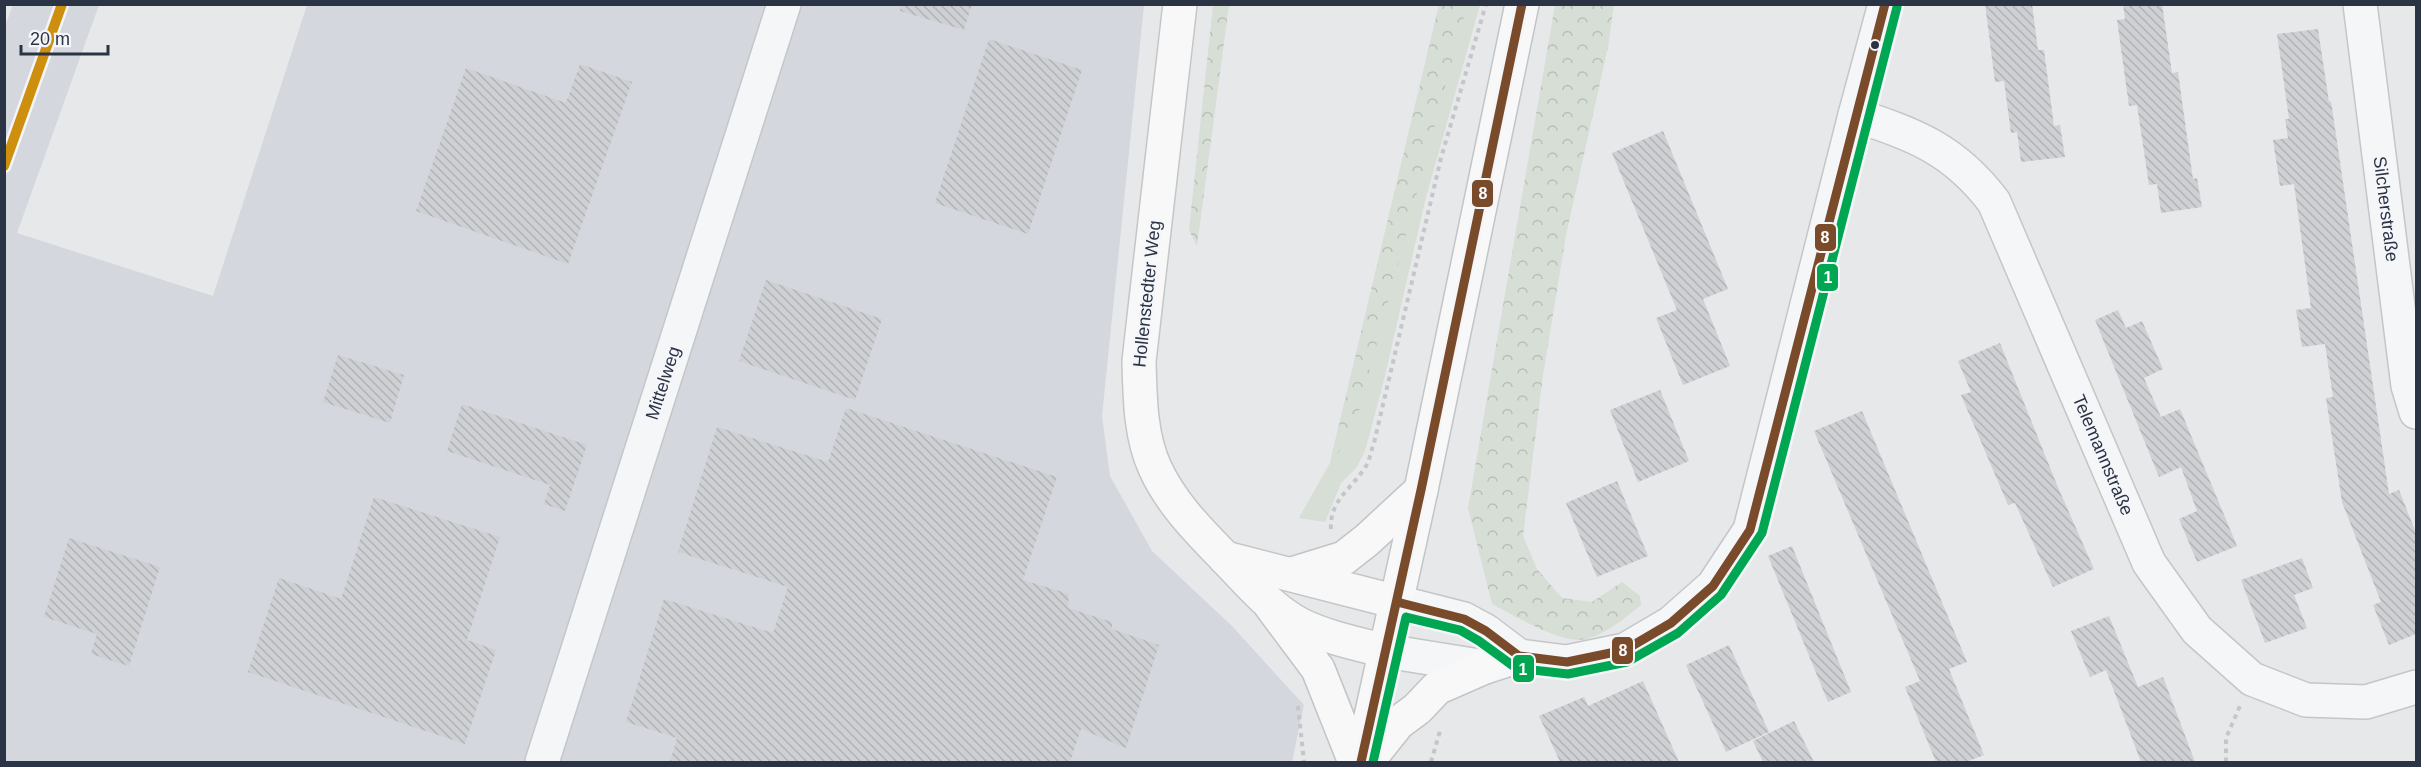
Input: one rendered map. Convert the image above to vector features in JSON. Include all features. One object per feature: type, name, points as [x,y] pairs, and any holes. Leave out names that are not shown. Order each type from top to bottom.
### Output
[{"type":"main road","name":"Hollenstedter Weg","points":[[1180,4],[1144,307],[1139,361],[1141,416],[1154,466],[1169,495],[1195,528],[1271,606]]},
{"type":"main road","points":[[1361,762],[1421,490],[1522,4]]},
{"type":"main road","points":[[1292,574],[1344,558],[1421,490]]},
{"type":"main road","points":[[1225,558],[1397,602]]},
{"type":"main road","points":[[1271,606],[1300,624],[1386,651]]},
{"type":"main road","points":[[1271,606],[1318,669],[1355,762]]},
{"type":"main road","points":[[1367,762],[1398,723],[1417,709],[1437,688],[1485,667]]},
{"type":"street","name":"Mittelweg","points":[[542,762],[784,4]]},
{"type":"street","points":[[1386,651],[1485,667],[1519,656],[1567,662],[1625,650],[1671,623],[1713,586],[1750,530],[1885,4]]},
{"type":"street","name":"Silcherstraße","points":[[2360,4],[2408,386],[2416,412]]},
{"type":"street","name":"Telemannstraße","points":[[1855,115],[1910,134],[1948,155],[1981,184],[1994,202],[2149,563],[2197,630],[2252,679],[2306,700],[2366,702],[2416,687]]},
{"type":"street","points":[[1397,602],[1464,619],[1486,631],[1519,656]]},
{"type":"path","points":[[1344,558],[1334,543],[1330,526],[1334,507],[1366,466],[1374,443],[1441,158],[1486,4]]},
{"type":"path","points":[[2226,762],[2226,738],[2252,679]]},
{"type":"path","points":[[1297,703],[1304,762]]},
{"type":"shaded area","points":[[13,5],[99,5],[17,233],[213,296],[307,5],[1144,5],[1102,416],[1110,476],[1152,551],[1232,626],[1304,705],[1292,762],[5,762],[4,29]]},
{"type":"green space","points":[[1213,5],[1229,5],[1197,246],[1189,230]]},
{"type":"green space","points":[[1439,5],[1480,5],[1425,201],[1384,380],[1365,451],[1356,468],[1341,483],[1325,522],[1299,518],[1330,463]]},
{"type":"green space","points":[[1439,5],[1467,5],[1353,433],[1330,463]]},
{"type":"green space","points":[[1555,5],[1614,5],[1608,47],[1566,235],[1543,375],[1523,536],[1537,569],[1562,598],[1592,602],[1622,582],[1640,596],[1641,605],[1601,633],[1576,640],[1538,628],[1492,604],[1468,508]]},
{"type":"building","points":[[901,4],[972,4],[964,30],[900,11]]},
{"type":"building","points":[[1985,4],[2032,4],[2038,50],[2044,50],[2054,126],[2060,125],[2065,157],[2021,162],[2017,132],[2011,133],[2004,81],[1995,82]]},
{"type":"building","points":[[2123,4],[2162,4],[2172,73],[2178,72],[2193,179],[2197,178],[2202,207],[2161,213],[2157,184],[2149,185],[2137,105],[2129,106],[2117,20],[2125,19]]},
{"type":"building","points":[[2318,29],[2329,102],[2331,101],[2389,494],[2399,490],[2416,533],[2416,634],[2389,645],[2373,605],[2381,602],[2342,502],[2326,398],[2333,397],[2325,344],[2302,347],[2296,310],[2311,308],[2294,184],[2280,186],[2273,140],[2288,138],[2285,119],[2289,119],[2277,34]]},
{"type":"building","points":[[989,39],[1082,70],[1028,234],[935,203]]},
{"type":"building","points":[[580,64],[632,82],[568,264],[416,211],[466,68],[566,103]]},
{"type":"building","points":[[1663,131],[1728,289],[1703,299],[1730,366],[1683,385],[1656,318],[1677,310],[1612,153]]},
{"type":"building","points":[[766,280],[882,319],[855,400],[739,361]]},
{"type":"building","points":[[2118,310],[2126,328],[2142,321],[2163,369],[2144,378],[2161,417],[2180,409],[2237,546],[2197,562],[2179,519],[2197,511],[2181,467],[2159,477],[2095,320]]},
{"type":"building","points":[[2000,343],[2057,485],[2094,569],[2053,587],[2015,503],[2008,505],[1961,395],[1971,392],[1958,361]]},
{"type":"building","points":[[338,355],[404,375],[390,423],[323,402]]},
{"type":"building","points":[[1660,390],[1689,461],[1638,482],[1610,410]]},
{"type":"building","points":[[462,404],[587,445],[565,511],[544,504],[550,485],[447,451]]},
{"type":"building","points":[[846,408],[1057,477],[1023,580],[1069,594],[1068,608],[1112,622],[1112,629],[1159,645],[1126,748],[1081,729],[1070,762],[670,762],[677,738],[626,722],[664,599],[773,633],[788,587],[678,552],[717,427],[828,462]]},
{"type":"building","points":[[1862,411],[1967,662],[1949,669],[1984,755],[1966,762],[1936,762],[1905,687],[1920,681],[1814,431]]},
{"type":"building","points":[[1617,481],[1648,556],[1597,577],[1566,503]]},
{"type":"building","points":[[374,497],[500,537],[467,640],[496,650],[465,744],[248,672],[279,578],[341,599]]},
{"type":"building","points":[[69,538],[160,567],[129,666],[91,654],[97,634],[44,617]]},
{"type":"building","points":[[1792,546],[1851,692],[1828,702],[1768,556]]},
{"type":"building","points":[[2302,558],[2313,588],[2294,595],[2307,628],[2265,643],[2241,580]]},
{"type":"building","points":[[2109,616],[2138,687],[2163,677],[2195,762],[2141,762],[2106,670],[2090,677],[2071,631]]},
{"type":"building","points":[[1729,645],[1769,732],[1726,752],[1686,665]]},
{"type":"building","points":[[1643,681],[1679,762],[1560,762],[1539,716],[1584,697],[1588,706]]},
{"type":"building","points":[[1794,721],[1814,762],[1763,762],[1753,741]]},
{"type":"transit line","points":[[4,166],[62,4]]},
{"type":"transit line","name":"8","points":[[1361,762],[1421,490],[1522,4]]},
{"type":"transit line","name":"8","points":[[1397,602],[1464,619],[1486,631],[1519,656],[1567,662],[1625,650],[1671,623],[1713,586],[1750,530],[1885,4]]},
{"type":"transit line","name":"1","points":[[1373,762],[1406,617],[1460,630],[1516,668],[1568,674],[1627,662],[1678,633],[1721,595],[1762,533],[1897,7]]}]
